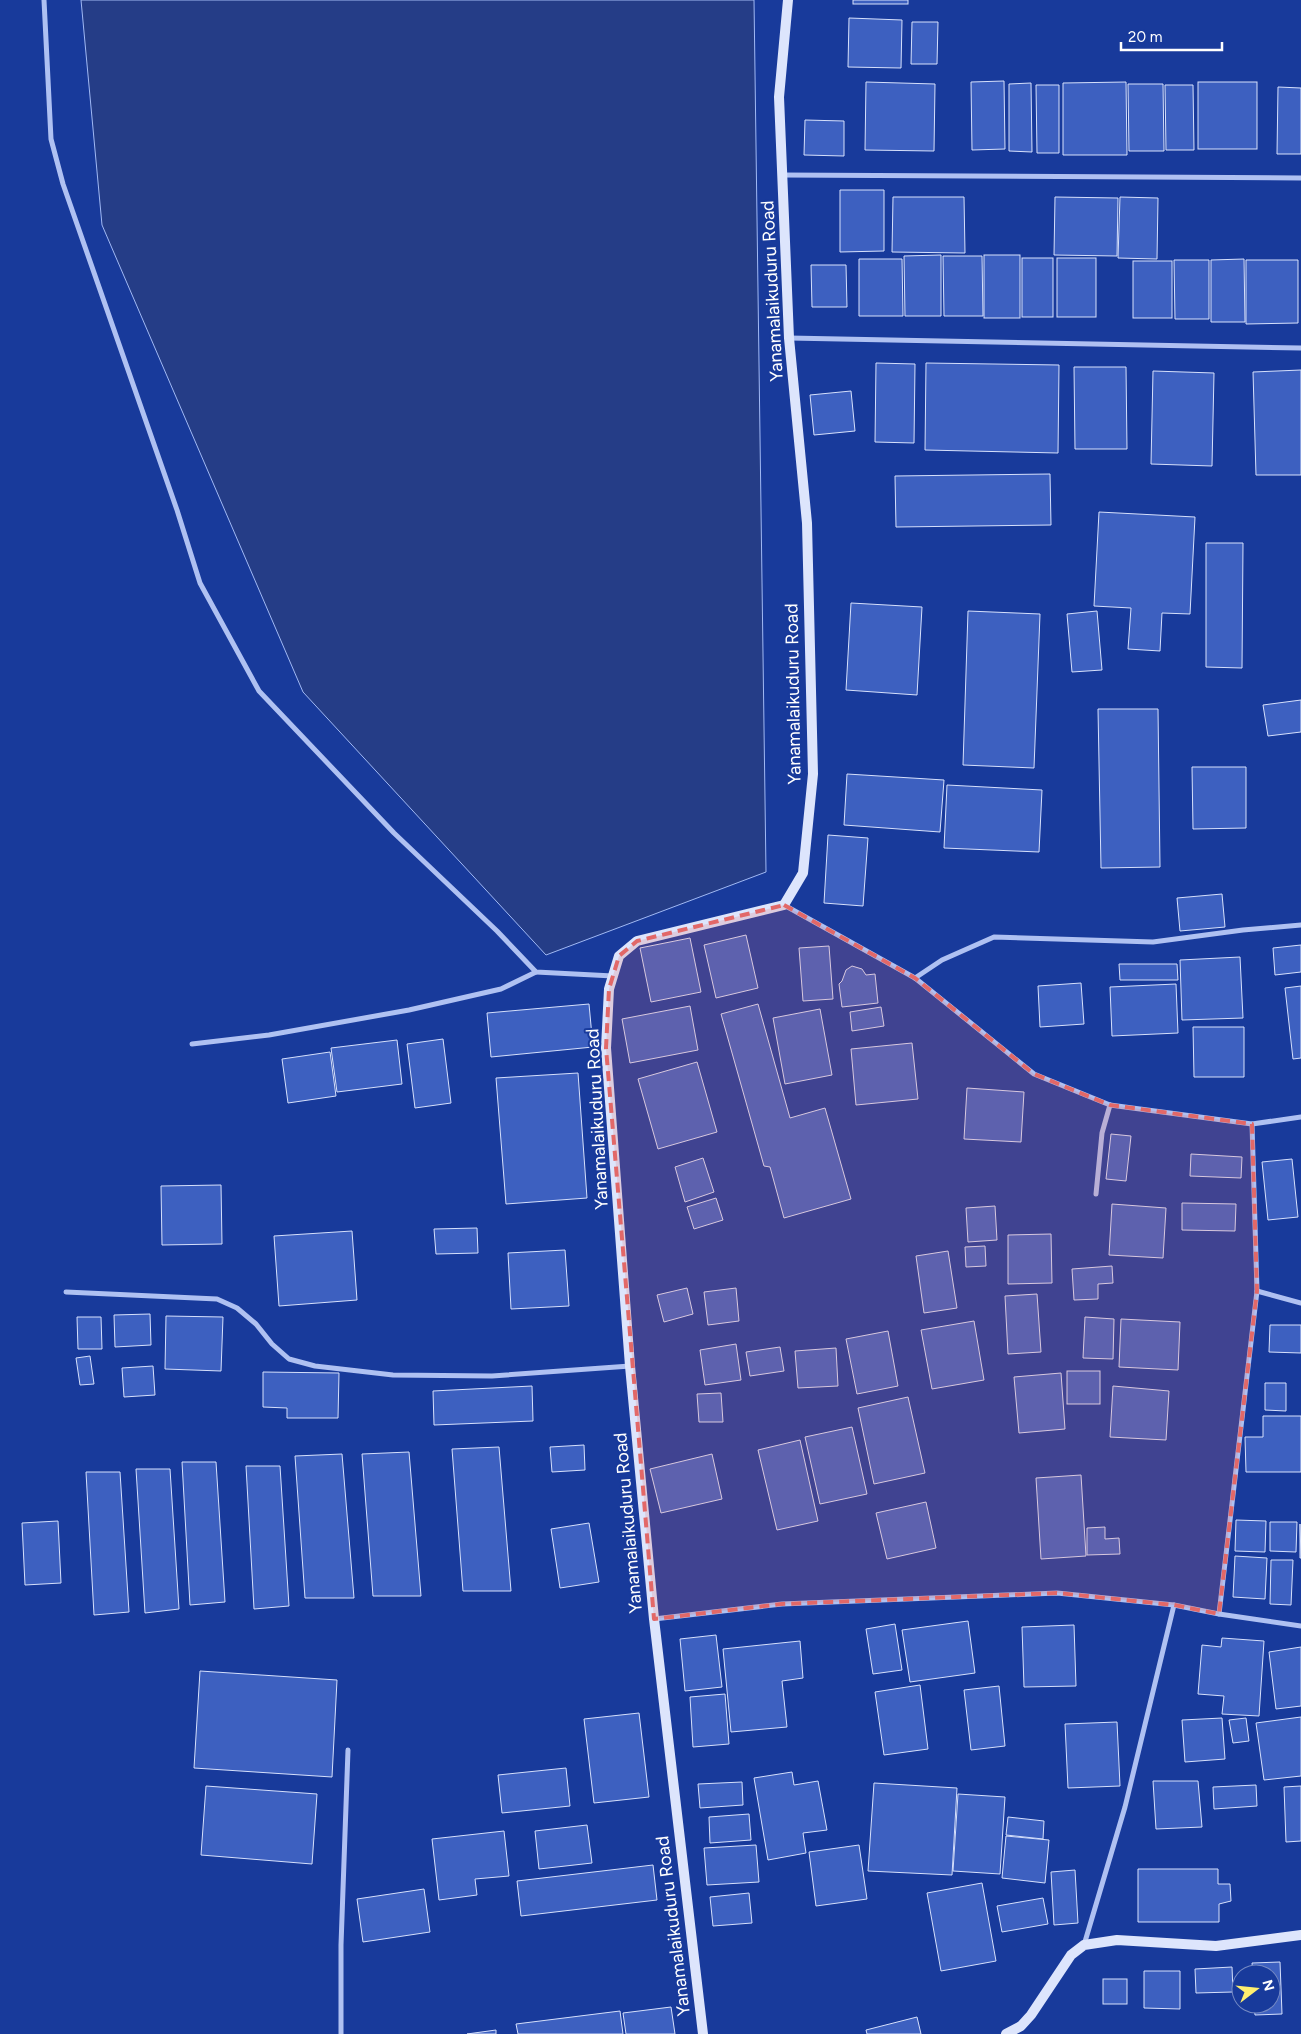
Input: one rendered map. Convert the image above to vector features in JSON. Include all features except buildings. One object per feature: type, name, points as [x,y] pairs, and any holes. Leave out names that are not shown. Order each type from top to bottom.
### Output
[{"type":"street","points":[[44,0],[53,148],[63,184],[177,510],[200,583],[259,691],[394,833],[497,931],[536,972]]},
{"type":"street","name":"Yanamalaikuduru Road","points":[[703,2034],[654,1619],[630,1366],[606,1048],[609,989],[619,956],[637,941],[784,905],[803,873],[813,774],[807,523],[789,338],[779,97],[788,0]]},
{"type":"street","points":[[782,176],[1301,178]]},
{"type":"street","points":[[789,338],[1301,348]]},
{"type":"street","points":[[784,905],[916,978],[1034,1074],[1110,1105],[1252,1124],[1301,1117]]},
{"type":"street","points":[[916,978],[942,960],[994,938],[1153,942],[1243,930],[1301,925]]},
{"type":"street","points":[[192,1044],[270,1035],[410,1010],[501,989],[536,972],[613,976]]},
{"type":"street","points":[[1096,1194],[1102,1133],[1110,1105]]},
{"type":"street","points":[[1219,1614],[1257,1291],[1252,1124]]},
{"type":"street","points":[[1257,1291],[1301,1303]]},
{"type":"street","points":[[66,1292],[217,1299],[236,1308],[256,1324],[272,1344],[289,1359],[316,1366],[393,1375],[492,1376],[630,1366]]},
{"type":"street","points":[[654,1619],[782,1604],[1057,1593],[1174,1605],[1219,1614],[1301,1626]]},
{"type":"street","points":[[1084,1946],[1125,1807],[1174,1605]]},
{"type":"street","points":[[341,2034],[341,1944],[348,1750]]},
{"type":"street","points":[[1006,2034],[1021,2030],[1070,1955],[1084,1946],[1117,1940],[1216,1946],[1301,1935]]},
{"type":"highlighted area","points":[[784,905],[915,978],[1034,1074],[1110,1105],[1252,1124],[1257,1291],[1219,1614],[1174,1605],[1057,1593],[782,1604],[654,1619],[606,1048],[609,989],[619,956],[637,941]]},
{"type":"water","points":[[81,0],[754,0],[766,872],[546,955],[303,692],[102,225]]}]
